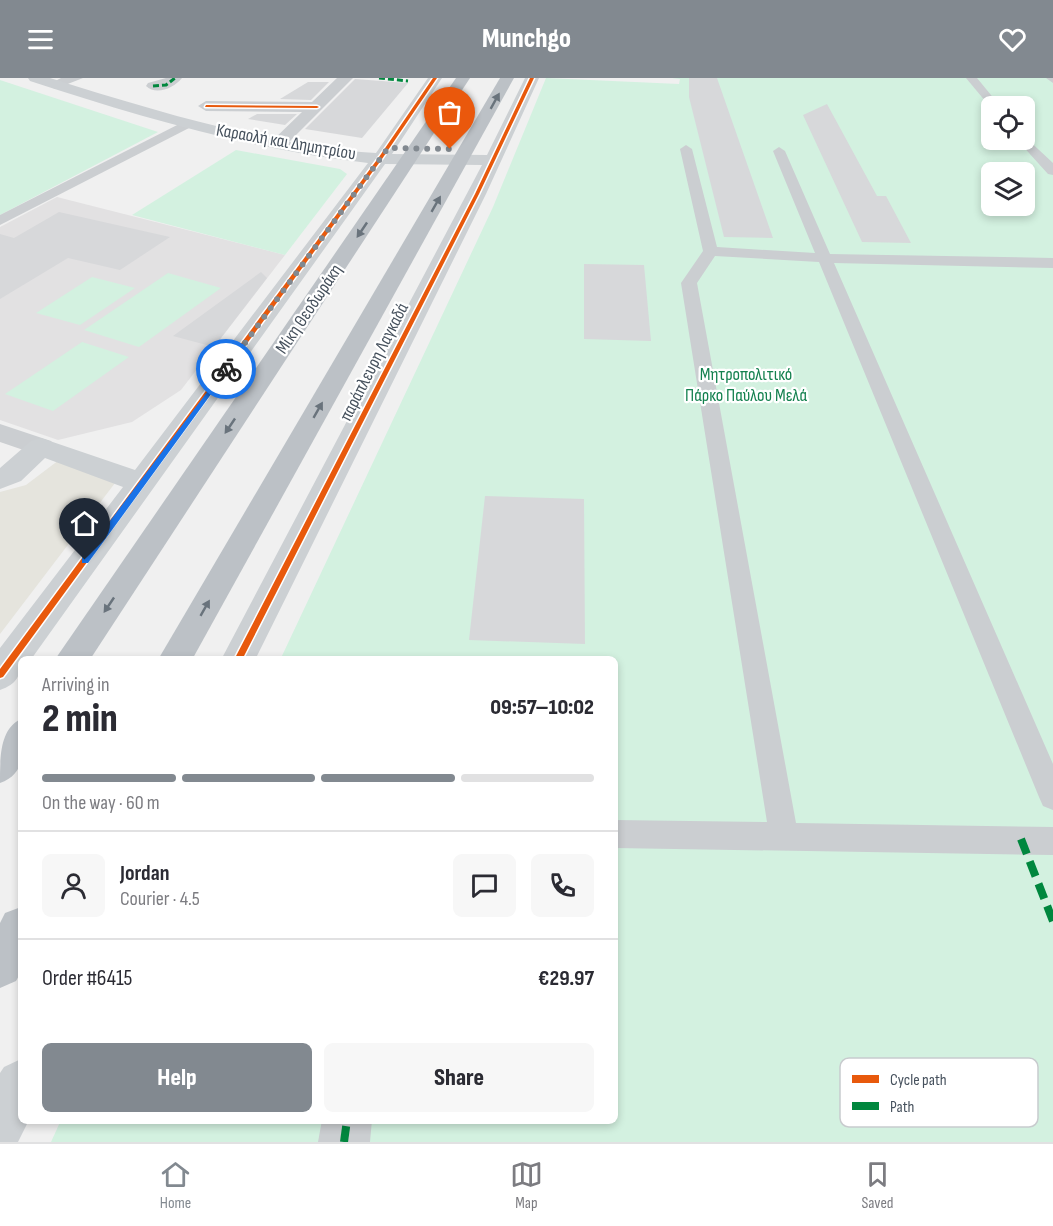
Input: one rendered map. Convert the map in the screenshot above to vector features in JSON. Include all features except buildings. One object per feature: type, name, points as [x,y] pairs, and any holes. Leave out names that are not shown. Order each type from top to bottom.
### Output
[{"type":"highway","name":"Μίκη Θεοδωράκη","points":[[74,656],[399,153],[463,78]]},
{"type":"highway","points":[[177,656],[507,78]]},
{"type":"highway","points":[[0,766],[18,739]]},
{"type":"highway","points":[[0,965],[18,933]]},
{"type":"street","name":"Καραολή και Δημητρίου","points":[[35,78],[68,80],[284,138],[399,153],[496,155]]},
{"type":"street","points":[[153,86],[166,85],[175,78]]},
{"type":"street","points":[[284,138],[346,78]]},
{"type":"street","points":[[0,675],[142,483],[399,153],[435,78]]},
{"type":"street","name":"παράπλευρη Λαγκαδά","points":[[240,656],[496,155],[532,78]]},
{"type":"street","points":[[198,115],[317,107]]},
{"type":"street","points":[[0,433],[142,483]]},
{"type":"street","points":[[0,479],[11,474],[41,447]]},
{"type":"street","points":[[0,1125],[18,1090]]},
{"type":"street","points":[[344,1142],[346,1124]]},
{"type":"lane","points":[[971,78],[986,96]]},
{"type":"lane","points":[[0,221],[198,115]]},
{"type":"lane","points":[[686,149],[711,250],[689,283],[784,836]]},
{"type":"lane","points":[[1033,150],[1053,171]]},
{"type":"lane","points":[[779,151],[1053,797]]},
{"type":"lane","points":[[711,250],[824,258],[1053,263]]},
{"type":"lane","points":[[618,834],[1053,841]]},
{"type":"shaded area","points":[[57,197],[285,255],[181,390],[132,422],[58,440],[0,420],[0,227]]},
{"type":"shaded area","points":[[59,460],[115,483],[0,634],[0,492],[26,485]]},
{"type":"green space","name":"Μητροπολιτικό Πάρκο Παύλου Μελά","points":[[546,78],[679,84],[680,79],[672,78],[1053,78],[1053,1142],[51,1142],[59,1124],[618,1124],[618,656],[282,656],[493,207]]},
{"type":"green space","points":[[0,80],[158,132],[0,215]]},
{"type":"green space","points":[[236,150],[340,169],[347,174],[285,255],[132,215]]},
{"type":"green space","points":[[168,273],[221,288],[139,347],[84,330]]},
{"type":"green space","points":[[92,277],[135,288],[80,325],[36,313]]},
{"type":"green space","points":[[82,342],[129,357],[53,411],[5,394]]},
{"type":"marked path","points":[[153,86],[166,85],[175,78]]},
{"type":"marked path","points":[[379,78],[408,81]]},
{"type":"marked path","points":[[1021,839],[1053,921]]},
{"type":"marked path","points":[[344,1142],[346,1124]]},
{"type":"cycle path","points":[[0,675],[381,158],[435,78]]},
{"type":"cycle path","points":[[240,656],[477,194],[532,78]]},
{"type":"cycle path","points":[[206,106],[317,107]]},
{"type":"way so far","points":[[226,369],[388,148],[450,149]]},
{"type":"route","points":[[85,560],[226,369]]}]
